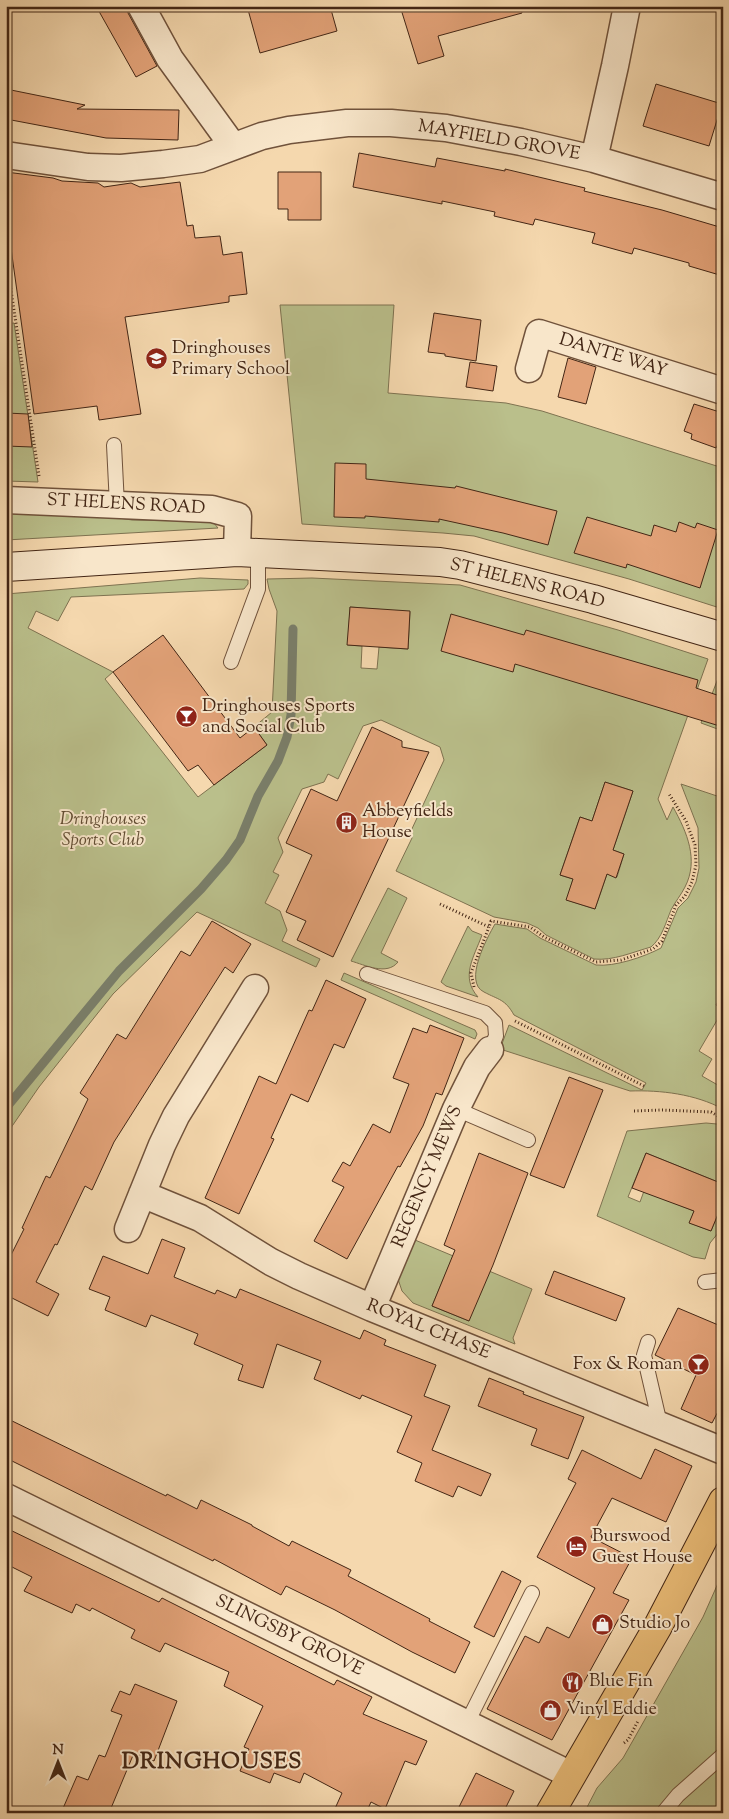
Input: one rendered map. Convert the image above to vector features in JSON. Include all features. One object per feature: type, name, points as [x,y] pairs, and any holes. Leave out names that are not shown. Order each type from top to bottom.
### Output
[{"type":"main road","points":[[550,1813],[657,1628],[723,1501]]},
{"type":"street","points":[[141,6],[170,60],[232,146]]},
{"type":"street","points":[[594,159],[615,66],[626,6]]},
{"type":"street","name":"MAYFIELD GROVE","points":[[6,155],[88,167],[121,168],[200,159],[262,136],[290,130],[347,123],[391,123],[446,128],[521,142],[594,159],[723,197]]},
{"type":"street","name":"DANTE WAY","points":[[529,370],[539,333],[723,391]]},
{"type":"street","name":"ST HELENS ROAD","points":[[6,500],[212,509],[238,516],[248,552]]},
{"type":"street","name":"ST HELENS ROAD","points":[[6,567],[248,552],[460,565],[593,599],[723,637]]},
{"type":"street","points":[[128,1229],[162,1145],[176,1116],[255,988]]},
{"type":"street","name":"REGENCY MEWS","points":[[372,1308],[456,1109],[477,1067],[490,1050]]},
{"type":"street","name":"ROYAL CHASE","points":[[142,1194],[200,1218],[271,1262],[299,1276],[372,1308],[723,1451]]},
{"type":"street","name":"SLINGSBY GROVE","points":[[6,1497],[571,1775]]},
{"type":"lane","points":[[114,446],[117,505]]},
{"type":"lane","points":[[231,662],[258,589],[248,552]]},
{"type":"lane","points":[[367,974],[485,1013],[495,1023],[496,1036],[490,1050]]},
{"type":"lane","points":[[456,1109],[528,1140]]},
{"type":"lane","points":[[704,1282],[723,1280]]},
{"type":"lane","points":[[648,1342],[644,1354],[660,1424]]},
{"type":"lane","points":[[467,1723],[532,1593]]},
{"type":"lane","points":[[663,1813],[678,1795],[723,1755]]},
{"type":"path","points":[[6,257],[43,501]]},
{"type":"path","points":[[478,992],[473,986],[471,973],[491,921],[530,927],[544,937],[596,962],[621,960],[653,949],[662,941],[676,905],[689,889],[696,865],[695,844],[689,829],[669,794]]},
{"type":"path","points":[[440,904],[489,927]]},
{"type":"path","points":[[511,1019],[644,1086]]},
{"type":"path","points":[[634,1111],[710,1112],[723,1119]]},
{"type":"green space","points":[[280,305],[394,305],[388,393],[506,403],[542,411],[723,468],[723,609],[629,579],[474,536],[302,524]]},
{"type":"green space","points":[[14,323],[38,482],[6,481],[6,324]]},
{"type":"green space","points":[[6,507],[86,513],[132,520],[208,521],[213,522],[218,528],[6,540]]},
{"type":"green space","name":"Dringhouses Sports Club","points":[[200,578],[248,580],[248,584],[244,589],[71,597],[58,621],[36,611],[28,628],[113,672],[105,679],[198,797],[267,745],[254,727],[272,712],[277,611],[267,579],[312,578],[460,585],[618,630],[708,659],[658,799],[667,820],[673,807],[687,836],[690,846],[691,867],[685,887],[671,910],[661,935],[651,947],[616,957],[594,959],[546,935],[538,928],[527,923],[494,917],[396,871],[412,838],[410,833],[444,760],[440,747],[381,720],[363,726],[338,779],[328,774],[324,782],[302,789],[278,838],[283,852],[273,872],[279,875],[265,903],[280,911],[287,930],[282,941],[320,959],[316,967],[197,912],[113,994],[39,1087],[6,1135],[6,594]],"holes":[[[350,607],[410,612],[408,649],[379,647],[377,669],[361,668],[362,646],[348,645]],[[605,782],[633,791],[613,850],[624,854],[617,877],[607,874],[595,909],[567,900],[573,879],[560,875],[580,817],[592,821]]]},
{"type":"green space","points":[[720,673],[723,674],[723,731],[701,723]]},
{"type":"green space","points":[[681,784],[723,798],[723,993],[716,1005],[723,1010],[699,1051],[712,1059],[702,1076],[723,1088],[723,1109],[689,1096],[654,1091],[630,1091],[500,1049],[509,1025],[642,1090],[646,1083],[514,1015],[505,1003],[478,987],[476,979],[476,970],[482,949],[495,924],[527,929],[540,938],[596,965],[629,961],[661,948],[678,908],[688,898],[696,882],[699,868],[698,828]]},
{"type":"green space","points":[[388,888],[407,898],[381,953],[398,962],[393,966],[382,969],[351,961]]},
{"type":"green space","points":[[468,926],[472,931],[482,935],[472,959],[469,974],[470,982],[478,997],[446,986],[441,982]]},
{"type":"green space","points":[[344,973],[475,1030],[477,1034],[475,1039],[341,980]]},
{"type":"green space","points":[[706,1123],[717,1124],[723,1127],[723,1184],[646,1153],[628,1197],[640,1202],[644,1191],[694,1211],[690,1223],[711,1231],[723,1202],[723,1227],[710,1243],[705,1259],[693,1257],[597,1216],[627,1131]]},
{"type":"green space","points":[[415,1240],[532,1289],[513,1338],[515,1344],[413,1303],[402,1291],[398,1279]],"holes":[[[451,1261],[469,1321],[432,1306]]]},
{"type":"green space","points":[[723,1572],[723,1813],[584,1813],[597,1788],[623,1758],[703,1617]]},
{"type":"building","points":[[96,6],[126,6],[157,66],[136,77]]},
{"type":"building","points":[[247,6],[330,6],[337,31],[260,53]]},
{"type":"building","points":[[400,6],[521,6],[522,13],[438,36],[444,56],[418,64]]},
{"type":"building","points":[[656,84],[722,104],[709,146],[643,126]]},
{"type":"building","points":[[6,89],[85,105],[77,109],[179,110],[178,140],[106,138],[6,119]]},
{"type":"building","points":[[359,153],[435,167],[437,158],[505,171],[505,169],[585,188],[584,191],[662,210],[723,228],[723,276],[689,266],[689,263],[634,248],[632,254],[592,243],[595,233],[535,219],[533,225],[494,216],[495,212],[442,201],[442,204],[353,187]]},
{"type":"building","points":[[6,172],[53,178],[62,181],[98,183],[104,187],[131,183],[140,187],[180,182],[187,226],[193,225],[195,238],[220,236],[223,255],[242,252],[247,294],[229,296],[229,302],[125,317],[141,414],[99,420],[97,406],[34,414],[6,212]]},
{"type":"building","points":[[278,172],[321,172],[321,220],[288,220],[288,209],[278,209]]},
{"type":"building","points":[[434,313],[481,320],[476,361],[428,352]]},
{"type":"building","points":[[568,358],[596,367],[586,404],[558,397]]},
{"type":"building","points":[[470,362],[497,366],[493,391],[466,387]]},
{"type":"building","points":[[694,404],[723,413],[723,446],[718,444],[716,448],[691,439],[692,434],[684,431]]},
{"type":"building","points":[[6,413],[28,414],[32,447],[6,446]]},
{"type":"building","points":[[335,463],[366,464],[366,479],[455,488],[456,486],[557,511],[548,545],[439,519],[439,522],[365,516],[365,518],[334,517]]},
{"type":"building","points":[[587,517],[651,536],[654,525],[676,532],[679,522],[695,528],[697,523],[718,530],[700,588],[627,564],[626,568],[574,553]]},
{"type":"building","points":[[350,607],[410,611],[408,649],[347,645]]},
{"type":"building","points":[[451,614],[524,635],[526,630],[698,680],[696,688],[723,697],[723,727],[515,664],[513,672],[441,651]]},
{"type":"building","name":"Dringhouses Sports and Social Club","points":[[163,635],[240,738],[254,727],[267,745],[214,785],[198,765],[188,771],[113,672]]},
{"type":"building","name":"Abbeyfields House","points":[[372,727],[402,741],[402,747],[429,752],[333,957],[297,940],[306,921],[286,912],[312,855],[286,843],[311,789],[337,801]]},
{"type":"building","points":[[605,782],[633,791],[613,850],[624,854],[616,878],[607,874],[595,909],[566,900],[573,879],[560,875],[580,817],[592,821]]},
{"type":"building","points":[[212,921],[251,944],[233,973],[225,967],[114,1142],[92,1190],[85,1186],[57,1245],[55,1244],[36,1282],[59,1294],[48,1316],[6,1295],[6,1265],[24,1229],[22,1228],[46,1176],[50,1178],[88,1099],[80,1093],[117,1034],[126,1039],[181,951],[190,956]]},
{"type":"building","points":[[326,980],[366,999],[344,1048],[334,1044],[308,1102],[291,1094],[271,1138],[274,1139],[239,1214],[205,1198],[259,1076],[276,1084],[309,1010],[312,1011]]},
{"type":"building","points":[[430,1025],[464,1038],[442,1095],[436,1093],[423,1126],[400,1167],[398,1166],[347,1259],[314,1241],[344,1187],[332,1181],[343,1162],[350,1166],[373,1124],[390,1133],[409,1084],[393,1078],[413,1028],[427,1033]]},
{"type":"building","points":[[569,1077],[603,1090],[564,1188],[530,1175]]},
{"type":"building","points":[[479,1153],[528,1173],[493,1265],[469,1321],[432,1306],[455,1250],[444,1245]]},
{"type":"building","points":[[646,1153],[723,1184],[723,1202],[711,1231],[689,1223],[694,1211],[632,1188]]},
{"type":"building","points":[[162,1239],[185,1248],[174,1277],[215,1294],[217,1290],[236,1298],[240,1289],[360,1339],[364,1330],[386,1340],[384,1345],[436,1365],[424,1396],[450,1406],[432,1450],[491,1474],[481,1496],[458,1486],[453,1497],[415,1481],[422,1463],[397,1452],[412,1416],[362,1395],[360,1399],[314,1379],[321,1361],[277,1344],[263,1388],[238,1380],[243,1365],[194,1344],[198,1334],[151,1315],[146,1327],[105,1310],[110,1297],[89,1289],[103,1256],[148,1274]]},
{"type":"building","points":[[554,1271],[625,1298],[616,1321],[545,1294]]},
{"type":"building","name":"Fox & Roman","points":[[678,1308],[723,1327],[723,1402],[712,1423],[681,1409],[696,1375],[655,1355]]},
{"type":"building","points":[[489,1378],[524,1392],[523,1394],[584,1417],[568,1459],[531,1445],[537,1429],[478,1406]]},
{"type":"building","points":[[6,1418],[166,1496],[167,1494],[197,1509],[201,1500],[289,1546],[292,1541],[351,1570],[348,1576],[470,1642],[455,1673],[286,1586],[281,1595],[214,1559],[213,1561],[6,1458]]},
{"type":"building","points":[[655,1449],[692,1466],[666,1522],[612,1498],[591,1537],[632,1558],[613,1593],[629,1600],[552,1740],[487,1709],[525,1636],[539,1643],[547,1627],[569,1638],[595,1588],[537,1557],[576,1483],[568,1479],[582,1450],[641,1479]]},
{"type":"building","points":[[6,1528],[159,1602],[162,1598],[334,1685],[337,1680],[372,1697],[363,1714],[427,1741],[416,1765],[405,1761],[385,1809],[371,1802],[366,1813],[333,1813],[342,1793],[304,1773],[300,1783],[274,1773],[270,1783],[240,1771],[249,1749],[244,1747],[263,1706],[224,1686],[229,1672],[165,1643],[160,1652],[131,1638],[135,1630],[92,1608],[90,1611],[76,1604],[72,1613],[24,1591],[32,1577],[6,1564]]},
{"type":"building","points":[[502,1571],[521,1581],[494,1637],[474,1627]]},
{"type":"building","points":[[135,1684],[177,1701],[154,1761],[134,1753],[109,1813],[61,1813],[77,1776],[88,1780],[99,1755],[105,1757],[122,1715],[111,1711],[120,1691],[130,1695]]},
{"type":"building","points":[[476,1773],[514,1791],[503,1813],[456,1813]]},
{"type":"waterway","points":[[6,1108],[119,971],[201,889],[226,860],[240,840],[258,796],[278,761],[287,737],[291,715],[293,629]]},
{"type":"place","name":"Dringhouses Primary School","points":[[156,359]]},
{"type":"place","name":"Dringhouses Sports and Social Club","points":[[186,717]]},
{"type":"place","name":"Abbeyfields House","points":[[346,822]]},
{"type":"place","name":"Fox & Roman","points":[[699,1365]]},
{"type":"place","name":"Burswood Guest House","points":[[576,1547]]},
{"type":"place","name":"Studio Jo","points":[[603,1624]]},
{"type":"place","name":"Blue Fin","points":[[573,1682]]},
{"type":"place","name":"Vinyl Eddie","points":[[550,1710]]},
{"type":"district","name":"DRINGHOUSES","points":[[212,1763]]}]
